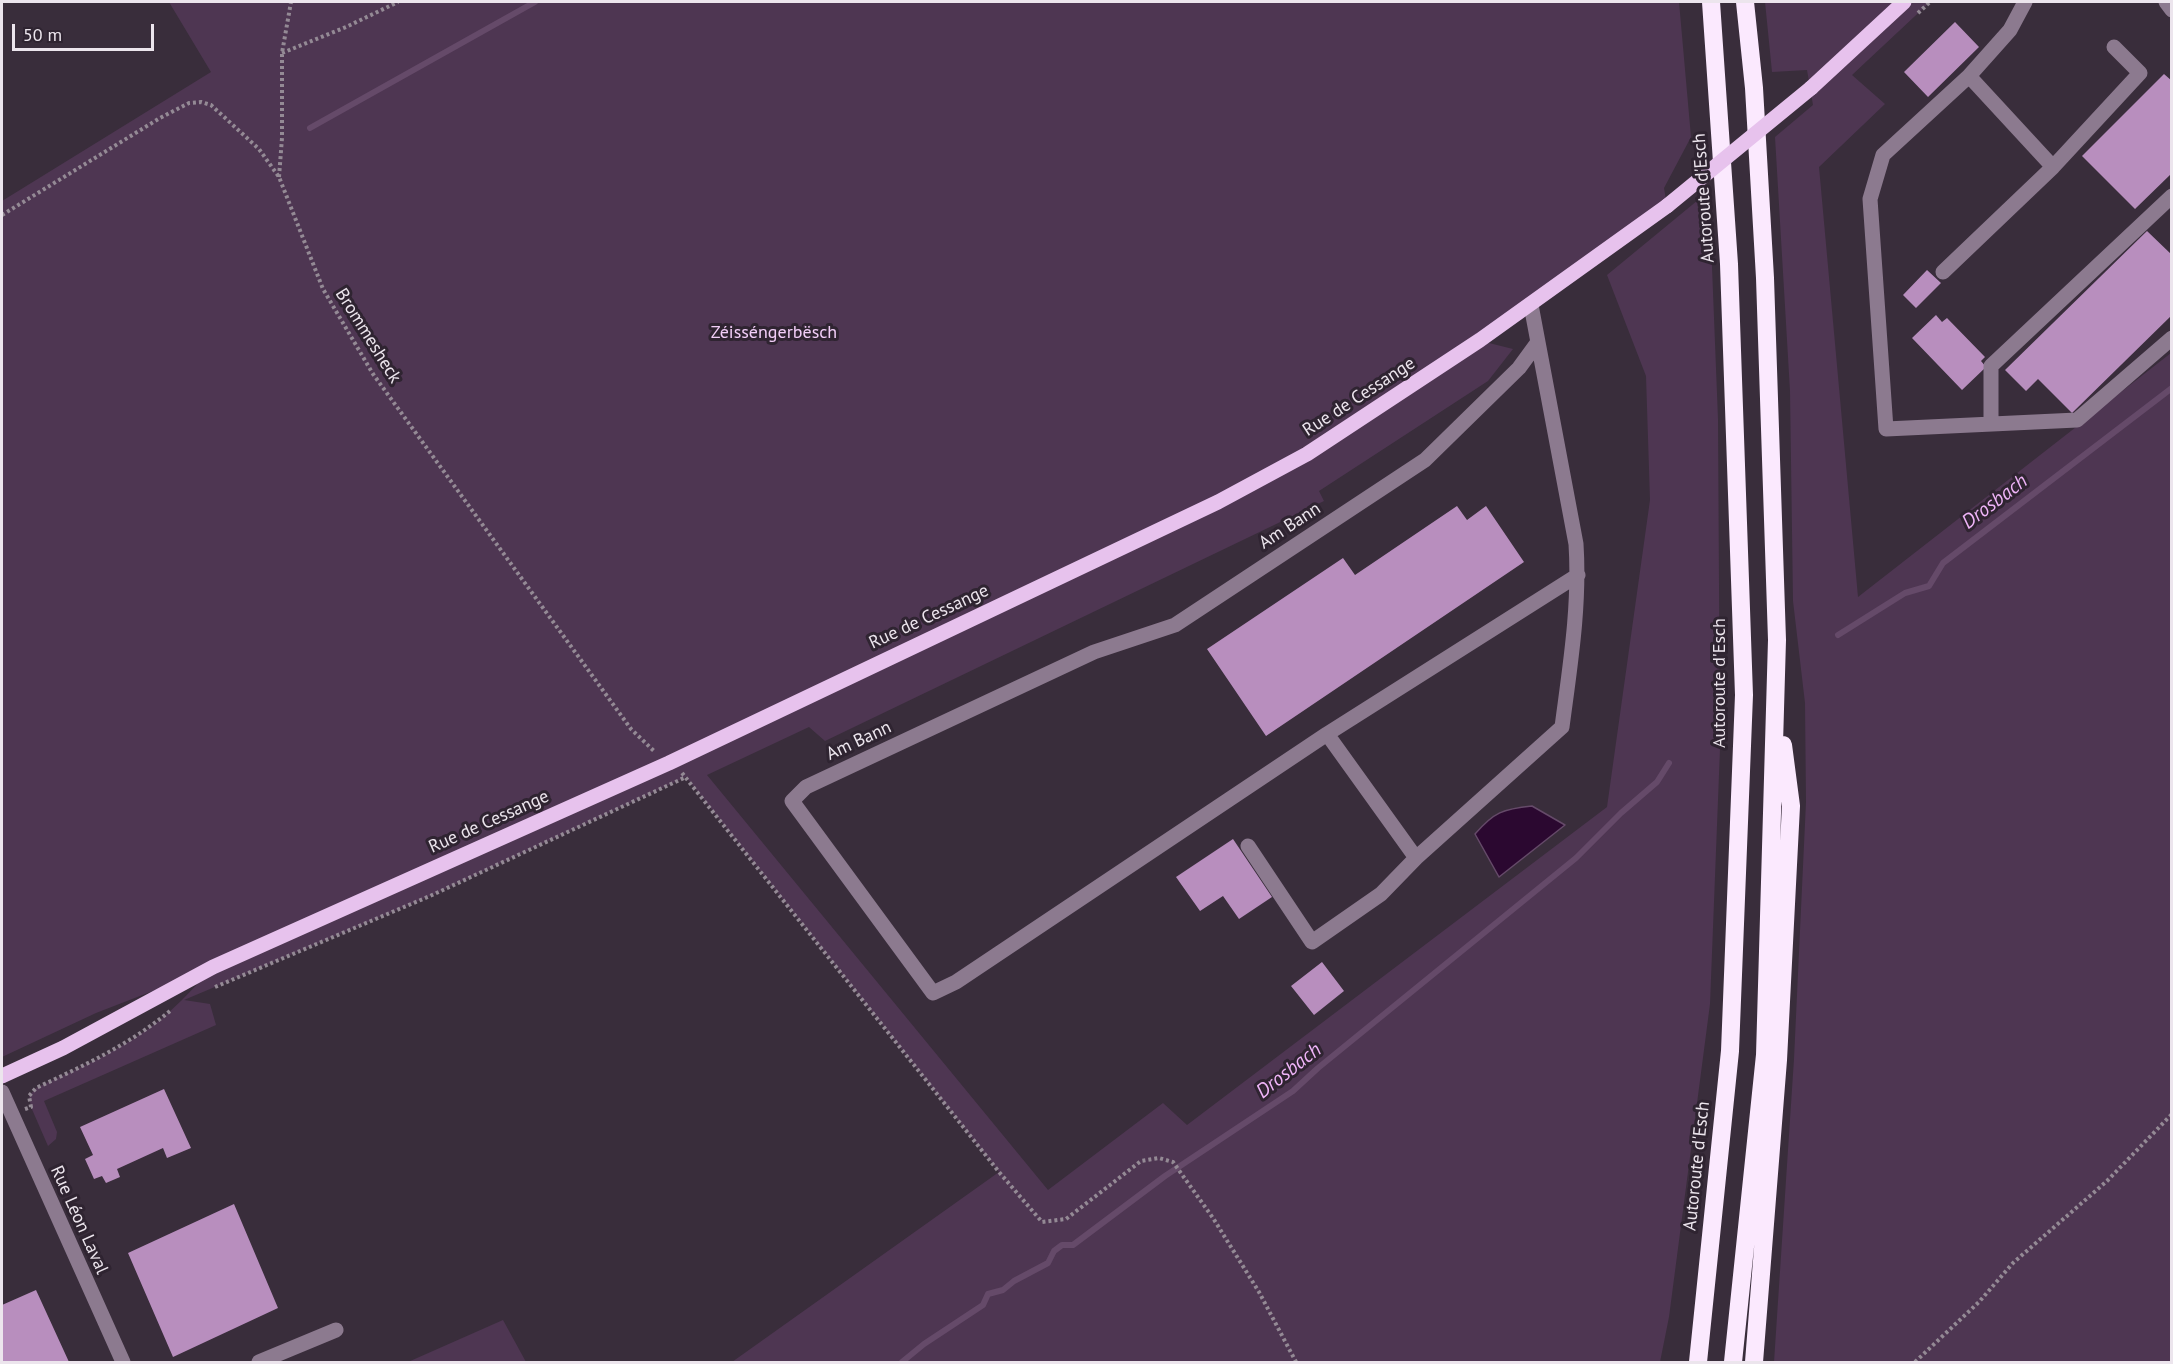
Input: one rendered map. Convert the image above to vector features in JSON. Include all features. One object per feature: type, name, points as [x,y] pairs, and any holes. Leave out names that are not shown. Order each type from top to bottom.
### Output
[{"type":"highway","name":"Autoroute d'Esch","points":[[1698,1359],[1730,1051],[1744,695],[1729,264],[1710,2]]},
{"type":"highway","points":[[1733,1362],[1765,1055],[1776,693],[1765,278],[1754,88],[1745,2]]},
{"type":"highway","points":[[1754,1362],[1778,1060],[1791,806],[1776,693]]},
{"type":"main road","name":"Rue de Cessange","points":[[2,1076],[89,1035],[213,967],[669,763],[1228,497],[1306,454],[1531,305],[1667,206],[1811,88],[1904,2]]},
{"type":"street","points":[[2025,2],[2010,30],[1969,76],[1883,155],[1870,199],[1886,429],[2077,420],[2172,338]]},
{"type":"street","points":[[2166,2],[2172,10]]},
{"type":"street","points":[[1943,272],[2053,167],[2140,73],[2114,47]]},
{"type":"street","points":[[1969,76],[2053,167]]},
{"type":"street","points":[[1991,424],[1991,366],[2172,196]]},
{"type":"street","points":[[1248,846],[1312,942],[1381,894],[1416,858],[1562,727],[1577,610],[1576,544],[1531,305]]},
{"type":"street","name":"Am Bann","points":[[1538,342],[1519,368],[1425,460],[1175,625],[1094,652],[806,787],[792,801],[933,993],[956,982],[1327,734],[1578,575]]},
{"type":"street","points":[[1327,734],[1416,858]]},
{"type":"street","name":"Rue Léon Laval","points":[[2,1092],[123,1362]]},
{"type":"street","points":[[259,1362],[336,1330]]},
{"type":"path","points":[[279,177],[282,138],[282,53],[291,2]]},
{"type":"path","points":[[282,53],[346,27],[398,2]]},
{"type":"path","name":"Brommesheck","points":[[2,215],[160,118],[189,103],[201,102],[211,105],[259,149],[279,177],[322,289],[373,374],[631,729],[669,763]]},
{"type":"path","points":[[682,773],[999,1172],[1042,1222],[1066,1220],[1141,1161],[1159,1158],[1173,1162],[1213,1218],[1259,1292],[1296,1362]]},
{"type":"path","points":[[212,988],[430,896],[686,777]]},
{"type":"path","points":[[11,1115],[31,1107],[29,1096],[36,1088],[123,1045],[174,1008]]},
{"type":"path","points":[[1915,1362],[1979,1302],[2013,1263],[2107,1181],[2172,1114]]},
{"type":"green space","name":"Zéisséngerbësch","points":[[169,2],[1679,2],[1691,137],[1664,188],[1667,206],[1481,341],[1513,349],[1488,381],[1319,491],[1324,501],[825,741],[809,727],[707,775],[1048,1190],[1163,1103],[1187,1125],[1607,807],[1650,500],[1646,376],[1607,275],[1709,191],[1718,419],[1720,749],[1710,1004],[1669,1317],[1660,1362],[732,1362],[999,1172],[686,777],[430,896],[184,1000],[210,1004],[216,1025],[44,1101],[57,1132],[56,1139],[48,1146],[31,1107],[29,1096],[36,1088],[135,1038],[174,1008],[212,968],[96,1013],[2,1057],[2,201],[211,72]]},
{"type":"green space","points":[[1765,2],[1930,2],[1852,75],[1885,104],[1819,167],[1858,597],[2171,353],[2171,1362],[1774,1362],[1794,1059],[1806,802],[1805,703],[1793,601],[1790,391],[1775,137],[1813,105],[1807,70],[1772,72]]},
{"type":"green space","points":[[503,1320],[526,1362],[408,1362]]},
{"type":"shaded area","points":[[1532,806],[1565,825],[1499,877],[1475,834],[1500,813]]},
{"type":"building","points":[[1955,22],[1979,47],[1928,97],[1904,72]]},
{"type":"building","points":[[2164,74],[2172,81],[2172,173],[2135,209],[2082,156]]},
{"type":"building","points":[[2147,231],[2172,255],[2172,315],[2072,413],[2038,379],[2026,391],[2005,370]]},
{"type":"building","points":[[1927,270],[1941,283],[1916,308],[1903,295]]},
{"type":"building","points":[[1936,315],[1942,322],[1947,318],[1985,357],[1981,361],[1986,367],[1962,390],[1912,338]]},
{"type":"building","points":[[1457,506],[1467,520],[1486,506],[1524,562],[1266,736],[1207,649],[1343,558],[1355,575]]},
{"type":"building","points":[[1233,839],[1272,897],[1239,919],[1223,896],[1200,911],[1176,877]]},
{"type":"building","points":[[1322,962],[1344,991],[1314,1015],[1291,986]]},
{"type":"building","points":[[164,1089],[191,1148],[167,1158],[163,1148],[117,1169],[120,1177],[106,1183],[102,1176],[94,1179],[85,1159],[93,1155],[80,1127]]},
{"type":"building","points":[[234,1204],[278,1308],[173,1357],[128,1253]]},
{"type":"building","points":[[36,1290],[69,1362],[2,1362],[2,1305]]},
{"type":"waterway","points":[[310,128],[535,2]]},
{"type":"waterway","name":"Drosbach","points":[[1838,635],[1905,593],[1929,586],[1943,563],[2172,388]]},
{"type":"waterway","name":"Drosbach","points":[[902,1362],[924,1344],[983,1305],[988,1294],[1003,1290],[1014,1281],[1048,1263],[1054,1251],[1062,1245],[1073,1245],[1165,1176],[1293,1091],[1318,1068],[1576,858],[1621,813],[1657,782],[1669,763]]}]
